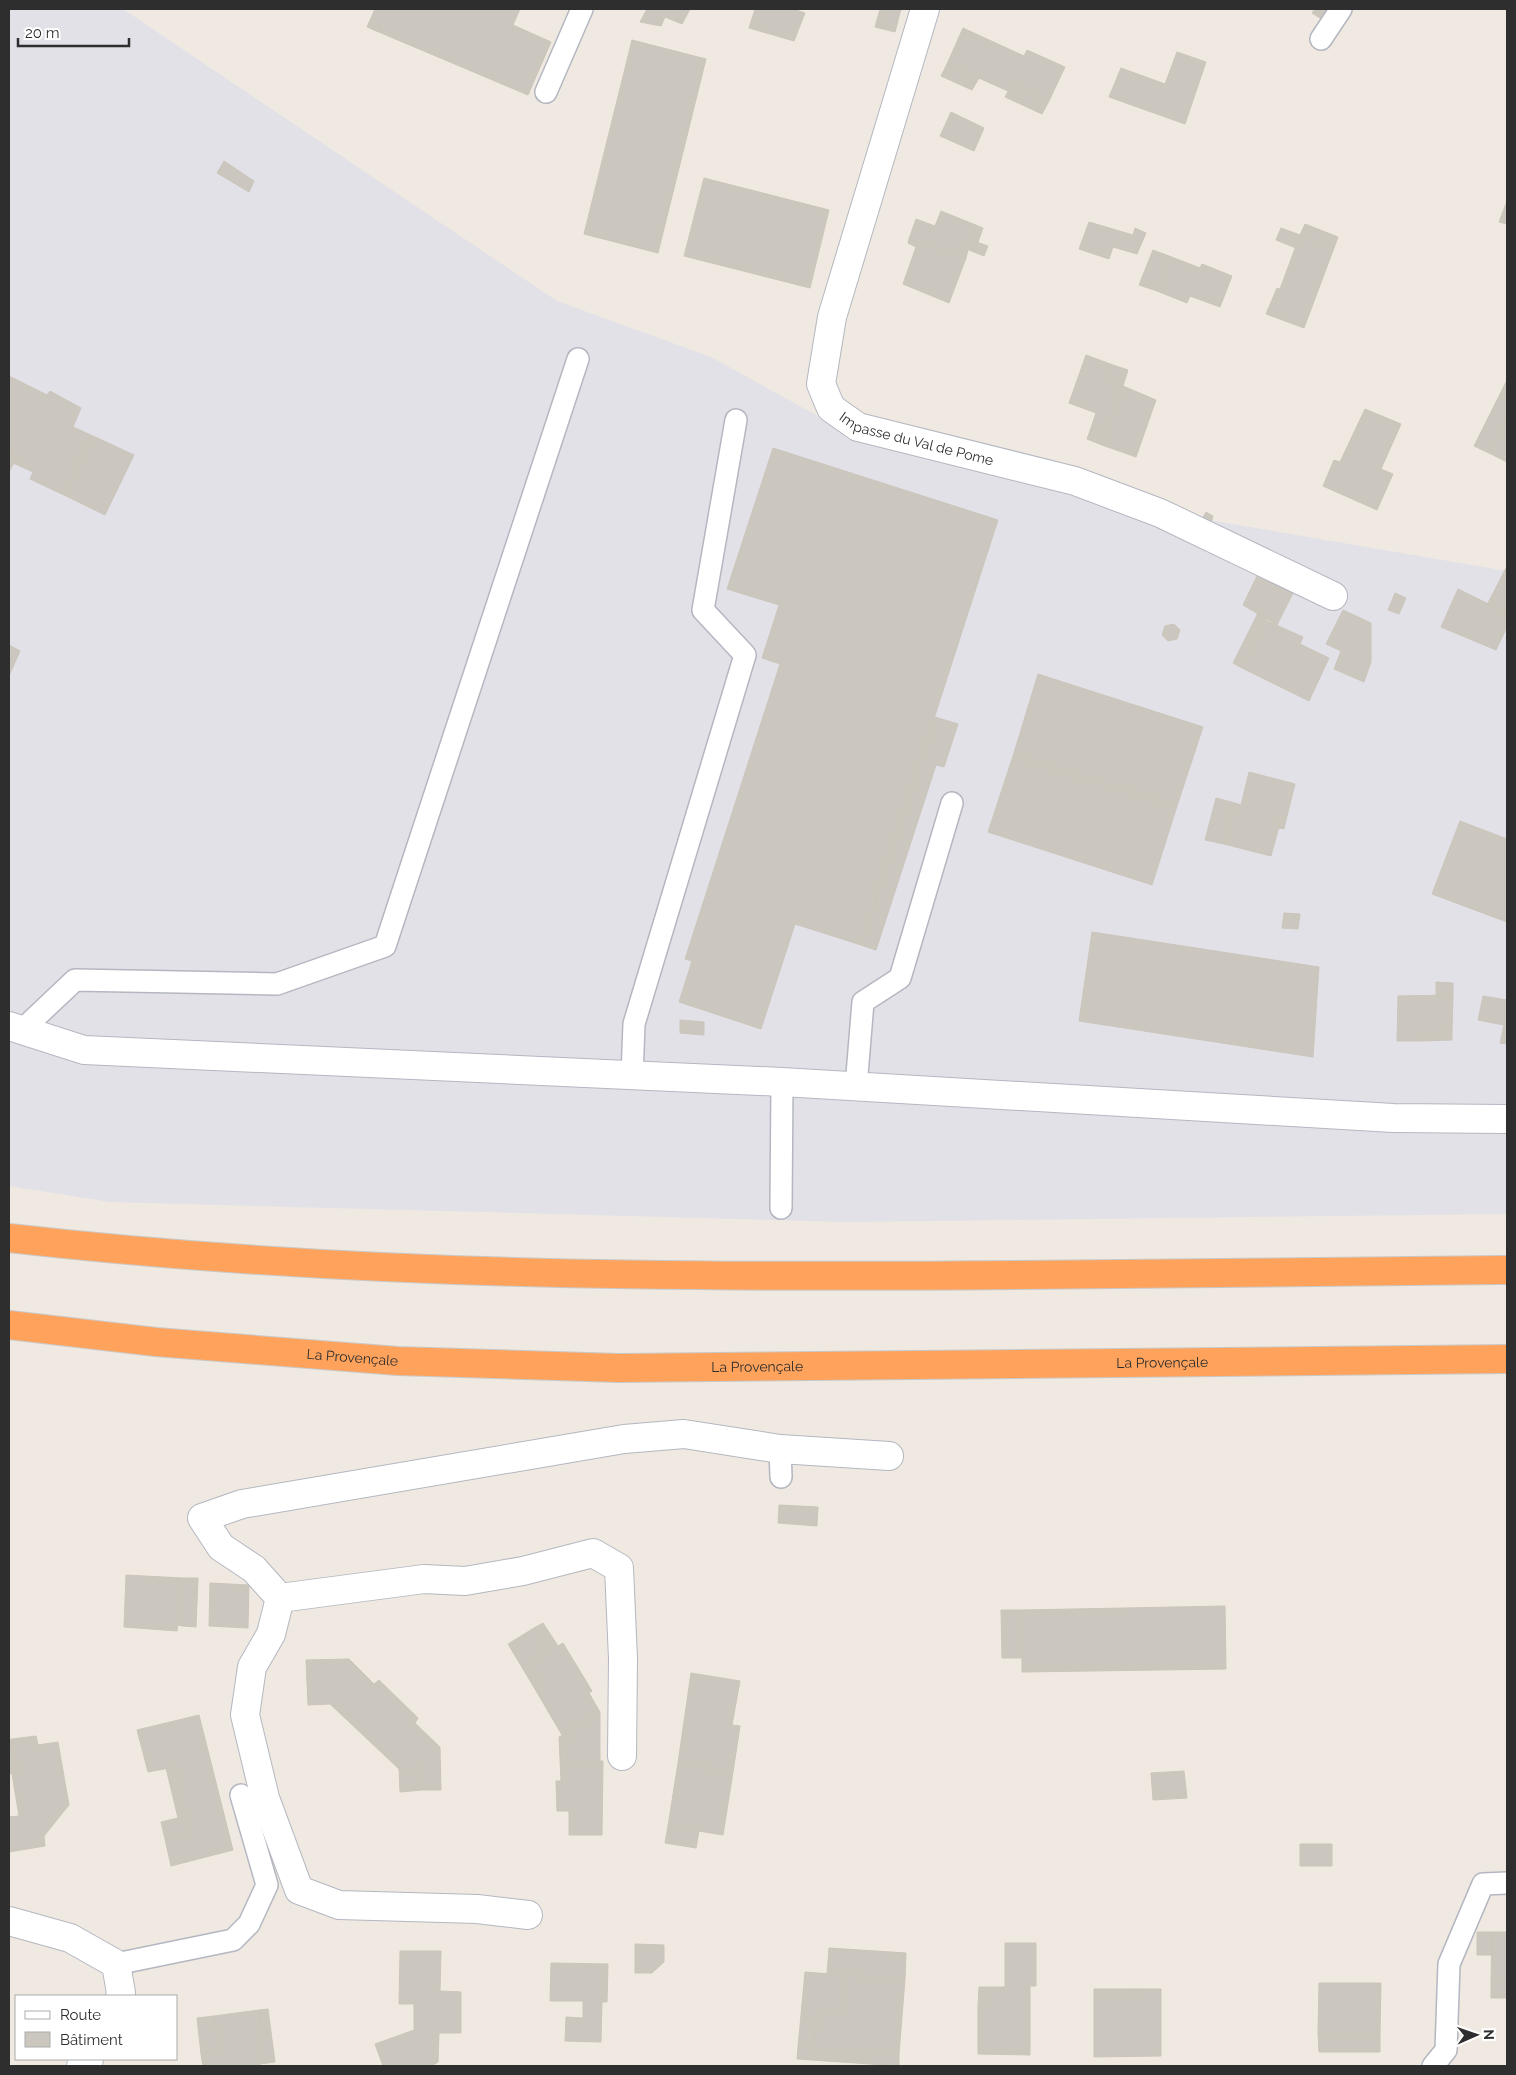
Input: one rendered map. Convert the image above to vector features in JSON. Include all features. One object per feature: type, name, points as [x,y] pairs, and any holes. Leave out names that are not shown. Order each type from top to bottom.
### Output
[{"type":"highway","points":[[9,1238],[77,1246],[310,1264],[422,1270],[638,1275],[883,1276],[1507,1270]]},
{"type":"highway","name":"La Provençale","points":[[9,1325],[156,1342],[398,1361],[619,1368],[1507,1359]]},
{"type":"street","name":"Impasse du Val de Pome","points":[[925,9],[832,317],[821,384],[831,408],[858,427],[1075,481],[1160,513],[1333,596]]},
{"type":"street","points":[[15,1028],[84,1050],[782,1082],[1393,1118],[1507,1119]]},
{"type":"street","points":[[280,1598],[254,1569],[222,1547],[202,1518],[242,1504],[624,1439],[684,1434],[780,1450],[889,1456]]},
{"type":"street","points":[[280,1598],[424,1580],[465,1581],[523,1571],[593,1553],[619,1568],[623,1660],[622,1756]]},
{"type":"street","points":[[280,1598],[271,1634],[252,1668],[245,1715],[265,1798],[299,1890],[339,1905],[477,1909],[528,1916]]},
{"type":"street","points":[[9,1921],[70,1938],[116,1964],[120,1995]]},
{"type":"lane","points":[[546,92],[582,9]]},
{"type":"lane","points":[[1321,39],[1341,9]]},
{"type":"lane","points":[[15,1028],[75,980],[277,984],[385,946],[578,359]]},
{"type":"lane","points":[[632,1076],[634,1024],[745,655],[703,610],[736,420]]},
{"type":"lane","points":[[856,1087],[863,1002],[900,978],[952,803]]},
{"type":"lane","points":[[781,1208],[782,1082]]},
{"type":"lane","points":[[780,1450],[781,1477]]},
{"type":"lane","points":[[116,1964],[233,1940],[249,1924],[267,1884],[241,1795]]},
{"type":"lane","points":[[1433,2066],[1446,2050],[1449,1964],[1482,1884],[1507,1883]]},
{"type":"shaded area","points":[[9,9],[123,9],[557,301],[711,357],[843,430],[1116,504],[1507,571],[1507,1214],[847,1222],[110,1202],[9,1186]]},
{"type":"building","points":[[375,9],[520,9],[513,25],[551,42],[528,95],[367,27]]},
{"type":"building","points":[[647,9],[690,9],[682,24],[665,17],[661,26],[640,22]]},
{"type":"building","points":[[755,9],[793,9],[805,13],[794,41],[749,28]]},
{"type":"building","points":[[880,9],[888,9],[883,29],[875,27]]},
{"type":"building","points":[[888,9],[901,9],[895,32],[883,29]]},
{"type":"building","points":[[1315,9],[1330,9],[1323,20],[1312,13]]},
{"type":"building","points":[[963,28],[1024,56],[1027,50],[1065,67],[1049,101],[1012,84],[1008,91],[947,64]]},
{"type":"building","points":[[632,40],[706,59],[658,253],[584,234]]},
{"type":"building","points":[[1177,52],[1206,62],[1185,124],[1109,97],[1121,68],[1165,84]]},
{"type":"building","points":[[947,64],[979,78],[972,90],[941,76]]},
{"type":"building","points":[[1012,84],[1049,101],[1042,114],[1005,97]]},
{"type":"building","points":[[951,112],[984,128],[974,151],[940,136]]},
{"type":"building","points":[[224,161],[254,181],[249,192],[217,173]]},
{"type":"building","points":[[704,178],[829,210],[810,288],[684,256]]},
{"type":"building","points":[[1507,201],[1507,224],[1499,222]]},
{"type":"building","points":[[941,211],[983,228],[978,242],[968,239],[964,248],[968,250],[966,258],[909,239],[916,219],[935,226]]},
{"type":"building","points":[[1089,222],[1133,235],[1135,228],[1146,233],[1137,254],[1113,247],[1109,259],[1079,249]]},
{"type":"building","points":[[1305,224],[1338,237],[1334,248],[1300,235]]},
{"type":"building","points":[[1281,228],[1300,235],[1296,248],[1276,240]]},
{"type":"building","points":[[1300,235],[1334,248],[1304,328],[1266,314],[1277,288],[1280,289]]},
{"type":"building","points":[[909,239],[966,258],[949,303],[903,284],[916,247],[908,243]]},
{"type":"building","points":[[968,239],[988,246],[984,256],[964,248]]},
{"type":"building","points":[[1153,250],[1169,256],[1157,291],[1139,285]]},
{"type":"building","points":[[1169,256],[1200,268],[1202,264],[1232,276],[1220,307],[1190,296],[1187,303],[1157,291]]},
{"type":"building","points":[[1086,355],[1113,365],[1108,381],[1123,386],[1106,433],[1091,428],[1096,413],[1069,403]]},
{"type":"building","points":[[1113,365],[1128,370],[1123,386],[1108,381]]},
{"type":"building","points":[[9,376],[47,395],[50,391],[81,408],[73,427],[93,436],[64,495],[30,479],[33,472],[13,463],[17,457],[9,453]]},
{"type":"building","points":[[1507,380],[1507,417],[1489,453],[1474,446]]},
{"type":"building","points":[[1123,386],[1156,400],[1136,457],[1102,445]]},
{"type":"building","points":[[1365,409],[1401,424],[1381,469],[1393,474],[1377,510],[1323,486],[1334,460],[1340,462]]},
{"type":"building","points":[[1507,417],[1507,462],[1489,453]]},
{"type":"building","points":[[1091,428],[1106,433],[1102,445],[1087,439]]},
{"type":"building","points":[[93,436],[134,455],[105,515],[64,495]]},
{"type":"building","points":[[773,448],[998,520],[861,945],[795,924],[761,1029],[679,1002],[692,961],[685,959],[780,664],[762,658],[779,605],[727,589]]},
{"type":"building","points":[[9,453],[17,457],[9,472]]},
{"type":"building","points":[[1206,512],[1213,516],[1211,523],[1202,519]]},
{"type":"building","points":[[1507,566],[1507,613],[1488,603]]},
{"type":"building","points":[[1257,576],[1293,593],[1277,625],[1243,605]]},
{"type":"building","points":[[1458,589],[1507,613],[1507,627],[1496,650],[1441,627]]},
{"type":"building","points":[[1395,593],[1406,598],[1399,614],[1388,610]]},
{"type":"building","points":[[1343,610],[1371,623],[1371,662],[1364,682],[1334,669],[1341,651],[1326,644]]},
{"type":"building","points":[[1258,613],[1266,618],[1242,668],[1233,663]]},
{"type":"building","points":[[1265,620],[1303,637],[1300,644],[1329,658],[1309,701],[1242,668]]},
{"type":"building","points":[[1174,624],[1180,630],[1177,639],[1168,641],[1162,635],[1165,626]]},
{"type":"building","points":[[9,645],[20,651],[9,676]]},
{"type":"building","points":[[1038,674],[1203,727],[1177,806],[1013,756]]},
{"type":"building","points":[[935,717],[958,724],[944,767],[936,765],[876,950],[861,945]]},
{"type":"building","points":[[1013,756],[1177,806],[1152,885],[988,832]]},
{"type":"building","points":[[1249,772],[1295,784],[1286,820],[1281,819],[1271,856],[1224,844],[1235,803],[1241,805]]},
{"type":"building","points":[[1216,798],[1235,803],[1224,844],[1205,840]]},
{"type":"building","points":[[1281,819],[1286,820],[1284,829],[1278,828]]},
{"type":"building","points":[[1460,821],[1507,839],[1507,922],[1432,894]]},
{"type":"building","points":[[1284,913],[1300,914],[1298,929],[1282,928]]},
{"type":"building","points":[[1092,932],[1319,967],[1313,1057],[1079,1021]]},
{"type":"building","points":[[1436,982],[1453,983],[1453,995],[1436,996]]},
{"type":"building","points":[[1453,995],[1452,1032],[1420,1033],[1420,1041],[1397,1041],[1398,996]]},
{"type":"building","points":[[1483,996],[1507,1000],[1507,1044],[1500,1043],[1504,1025],[1478,1020]]},
{"type":"building","points":[[680,1020],[704,1022],[704,1035],[680,1033]]},
{"type":"building","points":[[1452,1032],[1452,1040],[1420,1041],[1420,1033]]},
{"type":"building","points":[[779,1505],[818,1507],[817,1526],[778,1523]]},
{"type":"building","points":[[126,1575],[182,1578],[183,1626],[178,1625],[177,1631],[124,1627]]},
{"type":"building","points":[[182,1578],[198,1578],[196,1627],[183,1626]]},
{"type":"building","points":[[210,1583],[249,1585],[248,1628],[209,1626]]},
{"type":"building","points":[[1225,1606],[1226,1669],[1022,1672],[1022,1610]]},
{"type":"building","points":[[1001,1610],[1022,1610],[1022,1658],[1002,1658]]},
{"type":"building","points":[[543,1623],[558,1646],[563,1643],[592,1691],[589,1693],[600,1712],[562,1735],[535,1689],[541,1685],[529,1664],[549,1652],[534,1628]]},
{"type":"building","points":[[534,1628],[549,1652],[529,1664],[541,1685],[535,1689],[508,1644]]},
{"type":"building","points":[[349,1659],[374,1684],[379,1680],[418,1718],[415,1723],[440,1747],[441,1790],[422,1790],[421,1768],[399,1769],[330,1704],[308,1705],[306,1660]]},
{"type":"building","points":[[691,1673],[740,1681],[732,1725],[740,1726],[733,1772],[678,1763]]},
{"type":"building","points":[[600,1712],[600,1761],[567,1761],[568,1732]]},
{"type":"building","points":[[199,1715],[233,1850],[171,1866],[165,1839],[190,1833],[175,1767],[148,1772],[137,1730]]},
{"type":"building","points":[[568,1732],[567,1761],[603,1761],[602,1835],[569,1835],[569,1811],[557,1811],[556,1781],[561,1781],[559,1737]]},
{"type":"building","points":[[36,1736],[38,1745],[58,1742],[69,1805],[44,1836],[45,1846],[9,1852],[9,1817],[19,1816],[12,1774],[17,1773],[12,1739]]},
{"type":"building","points":[[12,1739],[17,1773],[9,1774],[9,1740]]},
{"type":"building","points":[[678,1763],[733,1772],[723,1835],[668,1826]]},
{"type":"building","points":[[175,1767],[190,1833],[165,1839],[161,1822],[178,1818],[166,1768]]},
{"type":"building","points":[[421,1768],[422,1790],[400,1792],[399,1769]]},
{"type":"building","points":[[1184,1771],[1187,1798],[1153,1800],[1151,1773]]},
{"type":"building","points":[[668,1826],[699,1831],[696,1848],[665,1843]]},
{"type":"building","points":[[1300,1844],[1332,1844],[1332,1866],[1300,1866]]},
{"type":"building","points":[[1477,1932],[1492,1932],[1492,1955],[1477,1955]]},
{"type":"building","points":[[1492,1932],[1507,1932],[1507,1980],[1491,1980]]},
{"type":"building","points":[[1005,1943],[1036,1943],[1036,1986],[1030,1986],[1030,2055],[978,2054],[978,2006],[988,2006],[989,1987],[1005,1987]]},
{"type":"building","points":[[635,1944],[664,1945],[664,1962],[652,1973],[635,1973]]},
{"type":"building","points":[[829,1948],[906,1953],[905,1979],[827,1974]]},
{"type":"building","points":[[400,1951],[441,1951],[440,1991],[461,1992],[461,2033],[439,2033],[438,2062],[433,2066],[383,2066],[375,2044],[414,2030],[414,2004],[399,2004]]},
{"type":"building","points":[[551,1963],[608,1964],[607,2002],[602,2002],[601,2042],[565,2041],[566,2017],[583,2018],[583,2001],[550,2001]]},
{"type":"building","points":[[805,1972],[843,1975],[840,2016],[817,2014],[814,2048],[798,2047]]},
{"type":"building","points":[[843,1975],[905,1979],[899,2054],[814,2048],[817,2014],[840,2016]]},
{"type":"building","points":[[1491,1980],[1507,1980],[1507,1998],[1491,1998]]},
{"type":"building","points":[[1319,1983],[1381,1983],[1380,2033],[1318,2033]]},
{"type":"building","points":[[979,1987],[989,1987],[988,2006],[978,2006]]},
{"type":"building","points":[[1094,1989],[1136,1989],[1137,1997],[1094,1997]]},
{"type":"building","points":[[1136,1989],[1161,1989],[1161,2056],[1094,2057],[1094,1997],[1137,1997]]},
{"type":"building","points":[[268,2009],[275,2062],[260,2064],[258,2047],[263,2047],[259,2010]]},
{"type":"building","points":[[259,2010],[263,2047],[258,2047],[260,2066],[203,2066],[201,2054],[219,2052],[214,2016]]},
{"type":"building","points":[[214,2016],[219,2052],[201,2054],[197,2018]]},
{"type":"building","points":[[1318,2033],[1380,2033],[1380,2052],[1319,2052]]},
{"type":"building","points":[[798,2047],[899,2054],[899,2066],[797,2059]]}]
